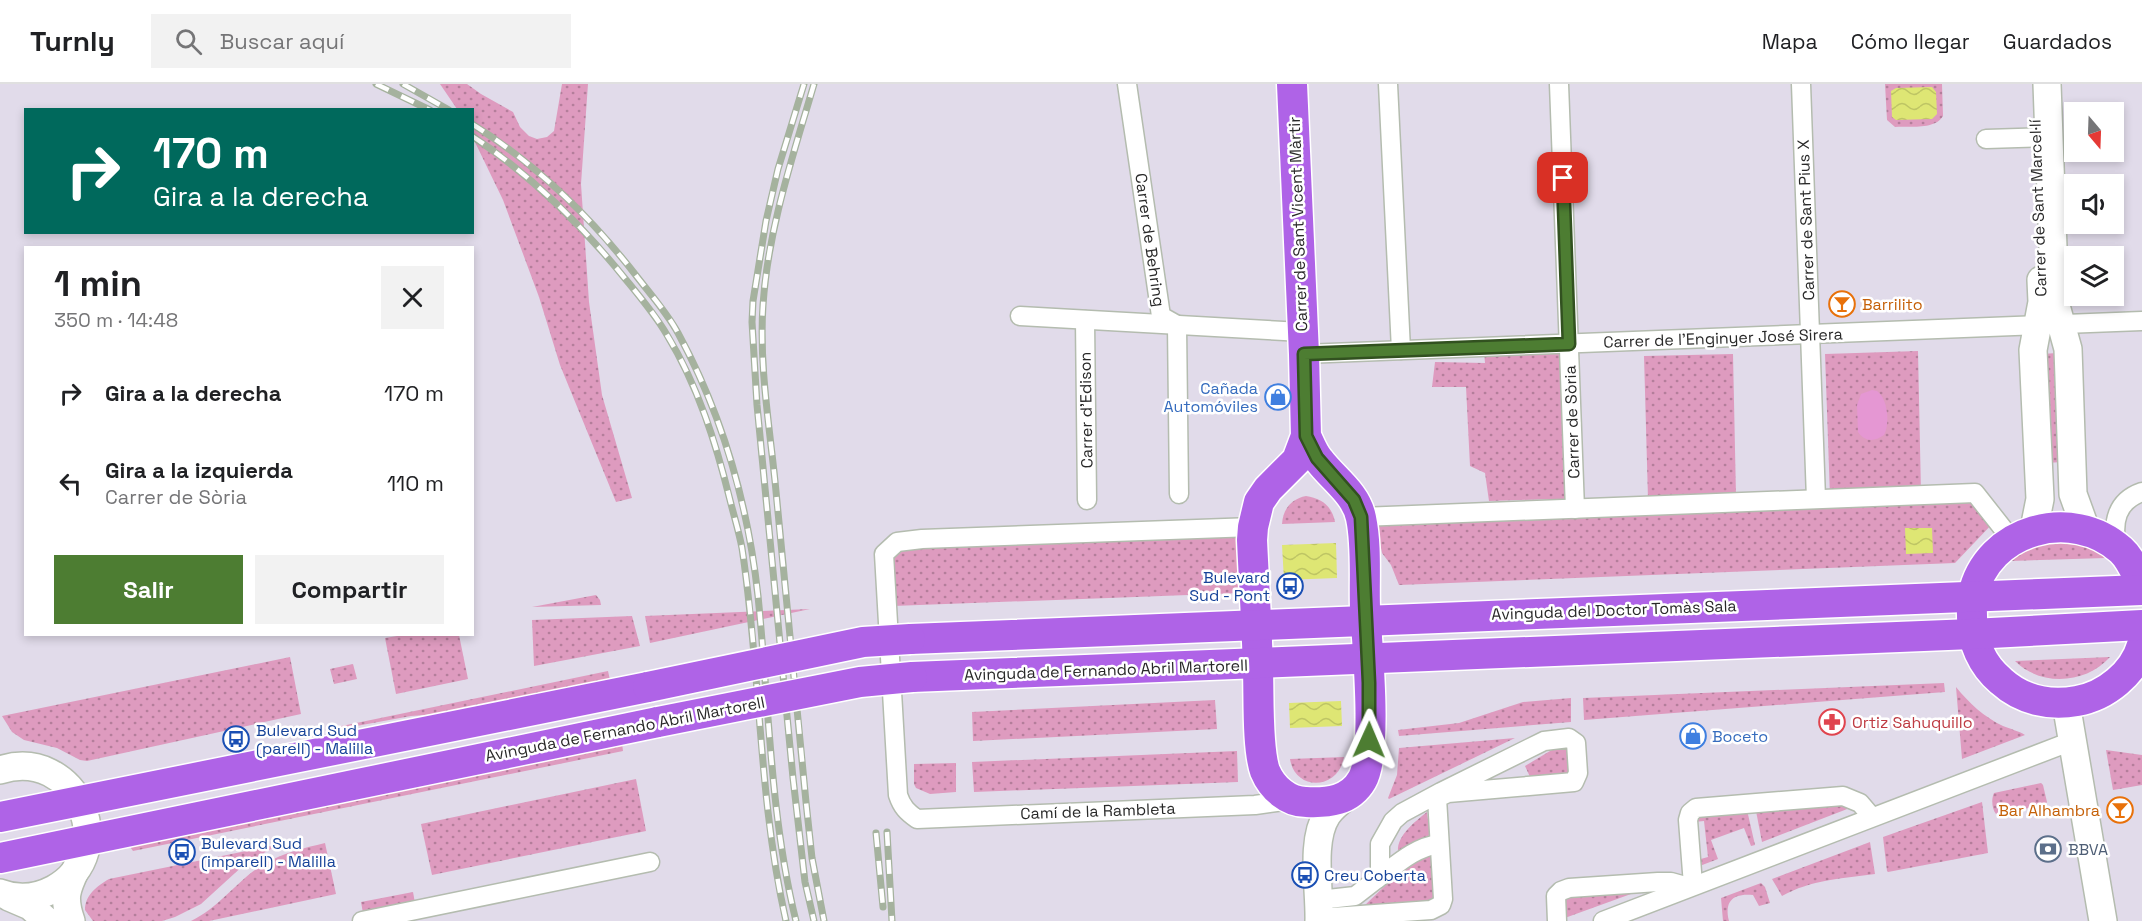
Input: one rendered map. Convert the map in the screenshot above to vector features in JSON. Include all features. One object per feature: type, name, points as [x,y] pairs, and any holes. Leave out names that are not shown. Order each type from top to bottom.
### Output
[{"type":"main road","name":"Carrer de Sant Vicent Màrtir","points":[[1256,514],[1268,489],[1297,460],[1306,436],[1293,84]]},
{"type":"main road","name":"Carrer de Sant Vicent Màrtir","points":[[1306,436],[1317,458],[1354,500],[1360,515]]},
{"type":"main road","points":[[1306,477],[1319,479],[1340,493],[1360,515],[1370,701],[1368,766],[1363,778],[1351,793],[1340,799],[1321,802],[1291,800],[1271,783],[1265,770],[1256,624],[1256,514],[1290,483],[1306,477]]},
{"type":"main road","points":[[2142,585],[2129,560],[2116,547],[2086,530],[2061,526],[2023,535],[1996,553],[1983,569],[1972,597],[1972,634],[1982,659],[1993,675],[2008,688],[2045,703],[2084,700],[2102,693],[2117,682],[2135,662],[2142,645]]},
{"type":"main road","name":"Avinguda del Doctor Tomàs Sala","points":[[1256,624],[2142,590]]},
{"type":"main road","points":[[0,817],[863,642],[1256,624]]},
{"type":"main road","points":[[1368,658],[2142,625]]},
{"type":"main road","name":"Avinguda de Fernando Abril Martorell","points":[[0,858],[860,682],[912,677],[1368,658]]},
{"type":"street","name":"Carrer de Behring","points":[[1127,84],[1161,316],[1177,325],[1179,494]]},
{"type":"street","points":[[1388,84],[1401,350]]},
{"type":"street","name":"Carrer de Sòria","points":[[1559,84],[1575,509]]},
{"type":"street","name":"Carrer de Sant Pius X","points":[[1801,84],[1816,499]]},
{"type":"street","name":"Carrer de Sant Marcel·lí","points":[[2023,535],[2040,499],[2033,350],[2049,325],[2055,302],[2042,137],[2032,84]]},
{"type":"street","name":"Carrer de Sant Marcel·lí","points":[[2042,137],[2046,84]]},
{"type":"street","points":[[1986,139],[2042,137]]},
{"type":"street","name":"Carrer de l'Enginyer José Sirera","points":[[1020,316],[1177,325],[1303,343],[1401,350],[2142,321]]},
{"type":"street","name":"Carrer d'Edison","points":[[1085,320],[1087,500]]},
{"type":"street","name":"Carrer de Sant Marcel·lí","points":[[2049,325],[2068,349],[2073,494],[2086,530]]},
{"type":"street","points":[[2039,476],[2046,483],[2055,485],[2062,484],[2072,475]]},
{"type":"street","points":[[2116,547],[2113,530],[2115,519],[2130,499],[2142,492]]},
{"type":"street","points":[[1360,515],[1975,493],[2023,535]]},
{"type":"street","name":"Camí de la Rambleta","points":[[1256,514],[897,542],[884,554],[898,795],[906,811],[917,819],[1255,805],[1291,800]]},
{"type":"street","points":[[2066,703],[2103,921]]},
{"type":"street","points":[[1319,915],[1437,908],[1443,900],[1437,798],[1442,795],[1574,782],[1578,773],[1576,743],[1569,738],[1544,741],[1402,813],[1393,821],[1380,844],[1380,874],[1377,879]]},
{"type":"street","points":[[1603,921],[2072,741]]},
{"type":"street","points":[[6,763],[38,768],[58,777],[79,800],[86,820],[87,840],[85,850],[67,886],[65,897],[71,921]]},
{"type":"street","points":[[1319,915],[1318,841],[1322,824],[1336,804],[1351,793]]},
{"type":"street","points":[[1691,886],[1688,820],[1690,813],[1696,808],[1843,795],[1860,803],[1872,817]]},
{"type":"street","points":[[1291,800],[1304,815],[1318,841]]},
{"type":"street","points":[[1319,915],[1355,896],[1410,855],[1429,845],[1439,844]]},
{"type":"street","points":[[362,921],[650,862]]},
{"type":"street","points":[[2,894],[22,898],[48,892],[67,879],[76,869]]},
{"type":"street","points":[[1557,921],[1556,896],[1569,888],[1658,882],[1691,886]]},
{"type":"street","points":[[2,894],[30,906],[46,921]]},
{"type":"shaded area","points":[[440,84],[467,84],[513,112],[520,127],[529,136],[537,139],[547,137],[554,131],[562,84],[588,84],[581,184],[589,302],[602,395],[632,498],[616,502],[560,365],[539,297],[503,200],[474,140],[474,108],[456,108]]},
{"type":"shaded area","points":[[1885,84],[1942,84],[1943,116],[1928,125],[1895,127],[1887,120]]},
{"type":"shaded area","points":[[1557,349],[1565,356],[1570,497],[1563,505],[1553,505],[1553,499],[1489,501],[1485,473],[1470,466],[1466,387],[1432,387],[1435,362],[1485,363],[1484,352]]},
{"type":"shaded area","points":[[1918,351],[1921,493],[1830,497],[1825,354]]},
{"type":"shaded area","points":[[2057,353],[2062,462],[2047,463],[2042,354]]},
{"type":"shaded area","points":[[1733,354],[1736,496],[1648,499],[1644,356]]},
{"type":"shaded area","points":[[1872,390],[1877,391],[1884,400],[1887,418],[1884,435],[1870,440],[1858,432],[1857,405],[1861,394]]},
{"type":"shaded area","points":[[1306,496],[1325,504],[1334,516],[1335,522],[1282,524],[1289,506]]},
{"type":"shaded area","points":[[1980,499],[1994,522],[1955,563],[1399,585],[1391,565],[1382,553],[1376,522]]},
{"type":"shaded area","points":[[1239,532],[1241,593],[893,606],[891,561],[905,544]]},
{"type":"shaded area","points":[[2068,541],[2093,548],[2106,558],[2010,561],[2030,546]]},
{"type":"shaded area","points":[[596,595],[601,605],[532,607]]},
{"type":"shaded area","points":[[810,609],[650,643],[645,616]]},
{"type":"shaded area","points":[[632,616],[640,646],[534,666],[532,620]]},
{"type":"shaded area","points":[[459,636],[468,679],[396,694],[385,638]]},
{"type":"shaded area","points":[[290,657],[301,714],[87,761],[80,760],[57,748],[24,740],[12,732],[2,716]]},
{"type":"shaded area","points":[[2110,657],[2089,673],[2063,679],[2037,675],[2015,661]]},
{"type":"shaded area","points":[[353,664],[357,679],[334,684],[330,669]]},
{"type":"shaded area","points":[[608,671],[610,680],[438,714],[411,716],[329,731],[332,728]]},
{"type":"shaded area","points":[[1944,683],[1945,692],[1584,720],[1583,698]]},
{"type":"shaded area","points":[[1956,687],[1983,714],[2025,735],[1962,759]]},
{"type":"shaded area","points":[[1571,698],[1571,722],[1399,736],[1398,730],[1459,723],[1523,702]]},
{"type":"shaded area","points":[[1215,700],[1217,729],[973,741],[972,712]]},
{"type":"shaded area","points":[[1515,738],[1388,798],[1397,775],[1399,748]]},
{"type":"shaded area","points":[[622,743],[623,751],[133,851],[128,844]]},
{"type":"shaded area","points":[[1560,745],[1568,746],[1570,775],[1531,779],[1525,766]]},
{"type":"shaded area","points":[[2106,750],[2142,755],[2142,785],[2113,790]]},
{"type":"shaded area","points":[[1237,751],[1238,782],[974,792],[972,762]]},
{"type":"shaded area","points":[[1344,757],[1334,776],[1317,783],[1308,782],[1300,777],[1294,770],[1290,759]]},
{"type":"shaded area","points":[[956,763],[956,792],[930,794],[916,788],[914,764]]},
{"type":"shaded area","points":[[636,779],[646,831],[432,875],[421,824]]},
{"type":"shaded area","points":[[2041,783],[2047,802],[2045,805],[1996,814],[1992,804],[1994,793]]},
{"type":"shaded area","points":[[1829,800],[1855,806],[1762,842],[1756,811]]},
{"type":"shaded area","points":[[1982,802],[1988,853],[1887,871],[1883,837]]},
{"type":"shaded area","points":[[1747,810],[1755,845],[1751,846],[1744,828],[1711,840],[1718,859],[1697,867],[1697,860],[1708,857],[1704,821],[1694,822],[1694,816]]},
{"type":"shaded area","points":[[1427,812],[1430,835],[1398,851],[1404,834]]},
{"type":"shaded area","points":[[1870,842],[1875,874],[1816,883],[1782,896],[1772,879]]},
{"type":"shaded area","points":[[325,843],[336,894],[209,921],[191,921],[211,908],[264,864],[286,854]]},
{"type":"shaded area","points":[[280,844],[246,863],[201,904],[175,917],[162,921],[93,921],[85,910],[89,895],[109,879]]},
{"type":"shaded area","points":[[1428,855],[1432,856],[1436,899],[1431,904],[1363,907],[1393,878]]},
{"type":"shaded area","points":[[1761,883],[1765,887],[1770,903],[1759,906],[1753,895],[1740,895],[1729,903],[1729,921],[1723,921],[1721,898]]},
{"type":"shaded area","points":[[1642,889],[1562,919],[1561,899],[1572,894],[1576,897]]},
{"type":"shaded area","points":[[413,892],[415,903],[363,913],[361,902]]},
{"type":"water","points":[[1932,87],[1936,92],[1937,114],[1932,119],[1896,120],[1892,117],[1891,91],[1896,88]]},
{"type":"water","points":[[1905,528],[1932,528],[1933,553],[1906,554]]},
{"type":"water","points":[[1336,543],[1337,578],[1284,580],[1282,545]]},
{"type":"water","points":[[1341,701],[1342,726],[1290,728],[1289,703]]},
{"type":"railway","points":[[376,84],[426,108]]},
{"type":"railway","points":[[403,84],[445,108]]},
{"type":"railway","points":[[804,84],[778,169],[766,221],[753,301],[752,322],[757,405],[793,778],[805,882],[814,921]]},
{"type":"railway","points":[[814,84],[782,193],[770,249],[763,305],[762,349],[812,858],[824,921]]},
{"type":"railway","points":[[474,125],[541,174],[602,234],[669,318],[708,395],[740,494],[753,562],[758,596],[775,801],[787,881],[796,921]]},
{"type":"railway","points":[[474,137],[494,151],[555,202],[610,260],[663,328],[688,374],[705,415],[719,457],[742,548],[770,828],[786,921]]},
{"type":"railway","points":[[887,832],[892,921]]},
{"type":"railway","points":[[876,833],[883,907]]},
{"type":"place","name":"Barrilito","points":[[1842,304]]},
{"type":"place","name":"Cañada Automóviles","points":[[1278,397]]},
{"type":"place","name":"Bulevard Sud - Pont","points":[[1290,586]]},
{"type":"place","name":"Ortiz Sahuquillo","points":[[1832,722]]},
{"type":"place","name":"Boceto","points":[[1693,736]]},
{"type":"place","name":"Bulevard Sud (parell) - Malilla","points":[[236,739]]},
{"type":"place","name":"Bar Alhambra","points":[[2120,810]]},
{"type":"place","name":"BBVA","points":[[2048,849]]},
{"type":"place","name":"Bulevard Sud (imparell) - Malilla","points":[[182,852]]},
{"type":"place","name":"Creu Coberta","points":[[1305,875]]},
{"type":"route","points":[[1369,740],[1370,701],[1361,517],[1354,500],[1317,458],[1306,436],[1304,354],[1569,344],[1563,178]]}]
